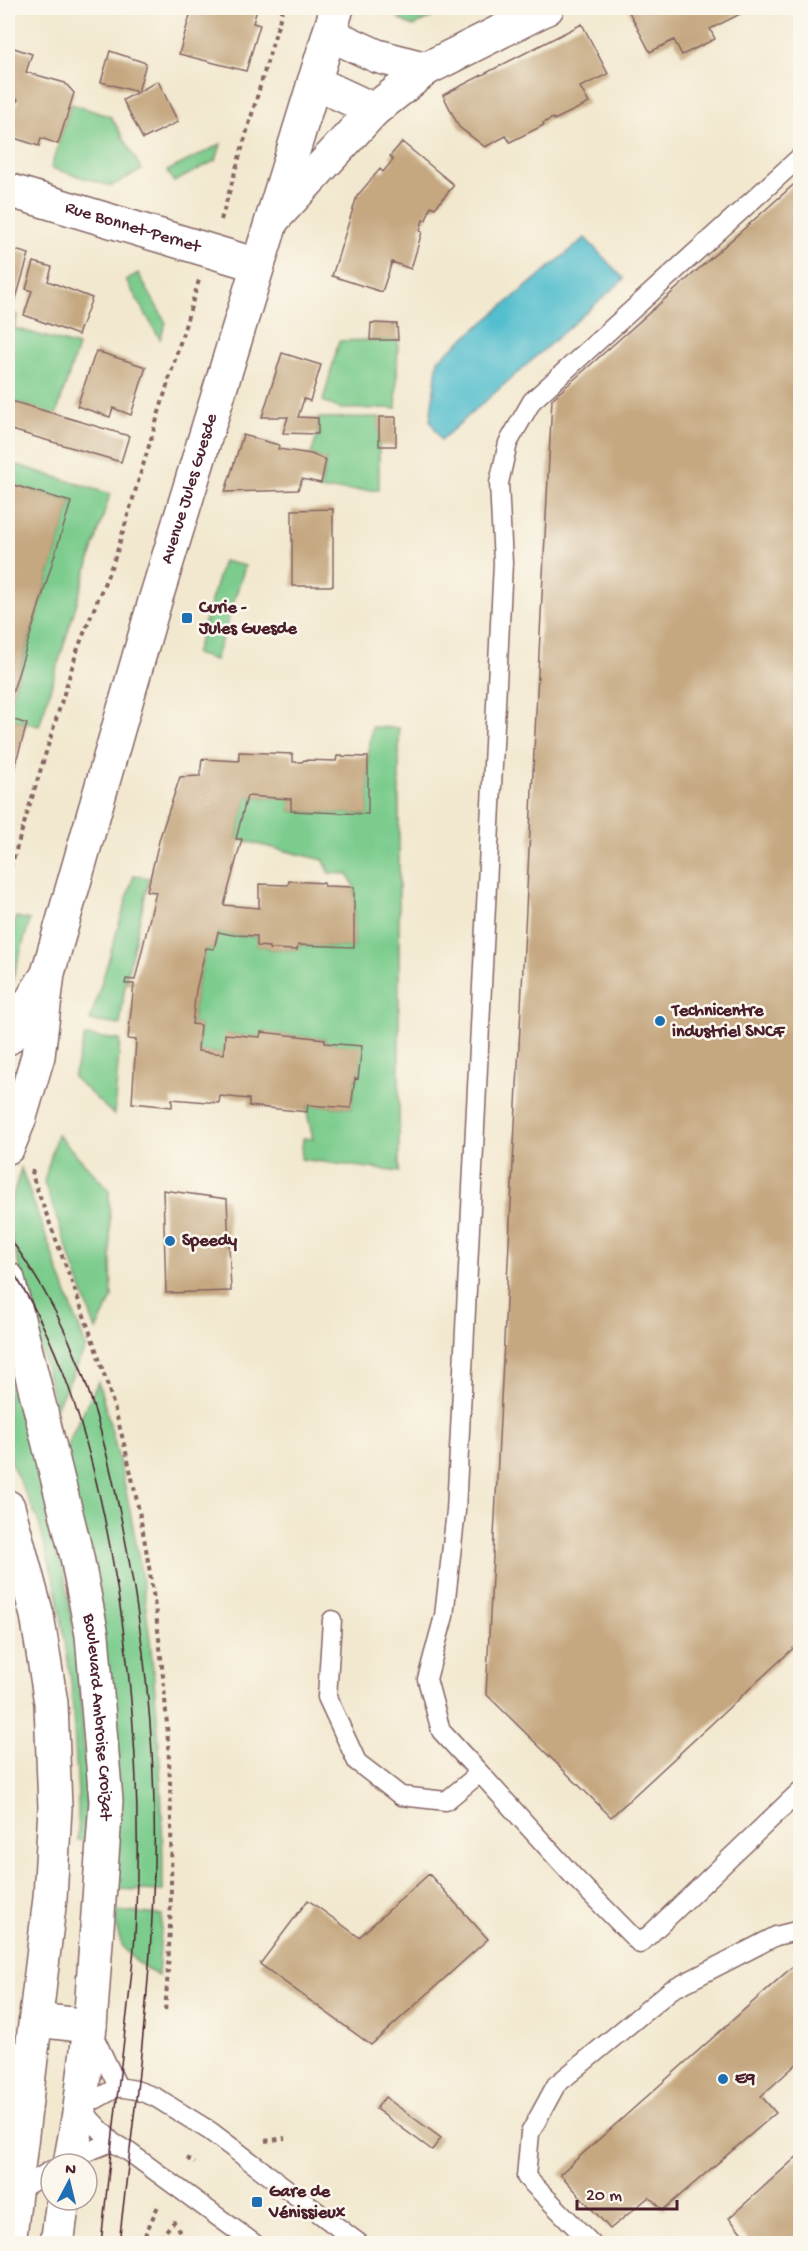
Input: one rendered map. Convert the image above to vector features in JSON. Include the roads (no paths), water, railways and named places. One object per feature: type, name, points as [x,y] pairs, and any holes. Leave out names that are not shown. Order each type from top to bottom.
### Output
[{"type":"street","points":[[271,221],[374,110],[426,69],[548,8]]},
{"type":"street","points":[[333,21],[377,56],[426,69]]},
{"type":"street","name":"Avenue Jules Guesde","points":[[8,1147],[19,1120],[38,1056],[48,973],[159,589],[333,21]]},
{"type":"street","points":[[314,82],[374,110]]},
{"type":"street","name":"Rue Bonnet-Pernet","points":[[8,190],[257,265]]},
{"type":"street","name":"Avenue Jules Guesde","points":[[8,1038],[48,973]]},
{"type":"street","name":"Boulevard Ambroise Croizat","points":[[8,1279],[77,1557],[92,1635],[106,1801],[90,2026],[80,2108],[67,2152]]},
{"type":"street","points":[[8,1508],[37,1615],[51,1703],[54,1819],[50,1898],[9,2244]]},
{"type":"street","points":[[36,2020],[90,2026]]},
{"type":"street","points":[[57,2244],[61,2212]]},
{"type":"lane","points":[[801,157],[532,401],[508,443],[499,483],[503,563],[456,1511],[444,1616],[427,1679],[441,1731],[574,1877],[640,1944],[801,1791]]},
{"type":"lane","points":[[332,1620],[327,1697],[357,1762],[401,1796],[446,1801],[480,1773]]},
{"type":"lane","points":[[592,2244],[526,2177],[530,2133],[556,2085],[671,1990],[776,1936],[801,1930]]},
{"type":"lane","points":[[90,2026],[118,2087]]},
{"type":"lane","points":[[255,2244],[138,2158],[112,2142],[80,2108],[118,2087],[136,2090],[155,2097],[192,2118],[360,2244]]},
{"type":"lane","points":[[90,2152],[112,2142]]},
{"type":"lane","points":[[15,2193],[39,2178]]},
{"type":"water","points":[[585,238],[624,279],[441,440],[430,420],[438,360]]},
{"type":"tram line","points":[[8,1236],[50,1301],[80,1367],[92,1402],[120,1513],[138,1613],[144,1663],[153,1765],[152,1917],[143,2040],[119,2244]]},
{"type":"tram line","points":[[8,1264],[42,1323],[79,1417],[97,1483],[113,1565],[132,1713],[137,1813],[135,1929],[101,2244]]},
{"type":"place","name":"Curie - Jules Guesde","points":[[187,618]]},
{"type":"place","name":"Technicentre industriel SNCF","points":[[660,1021]]},
{"type":"place","name":"Speedy","points":[[170,1241]]},
{"type":"place","name":"E9","points":[[723,2079]]},
{"type":"place","name":"Gare de Vénissieux","points":[[257,2202]]}]
